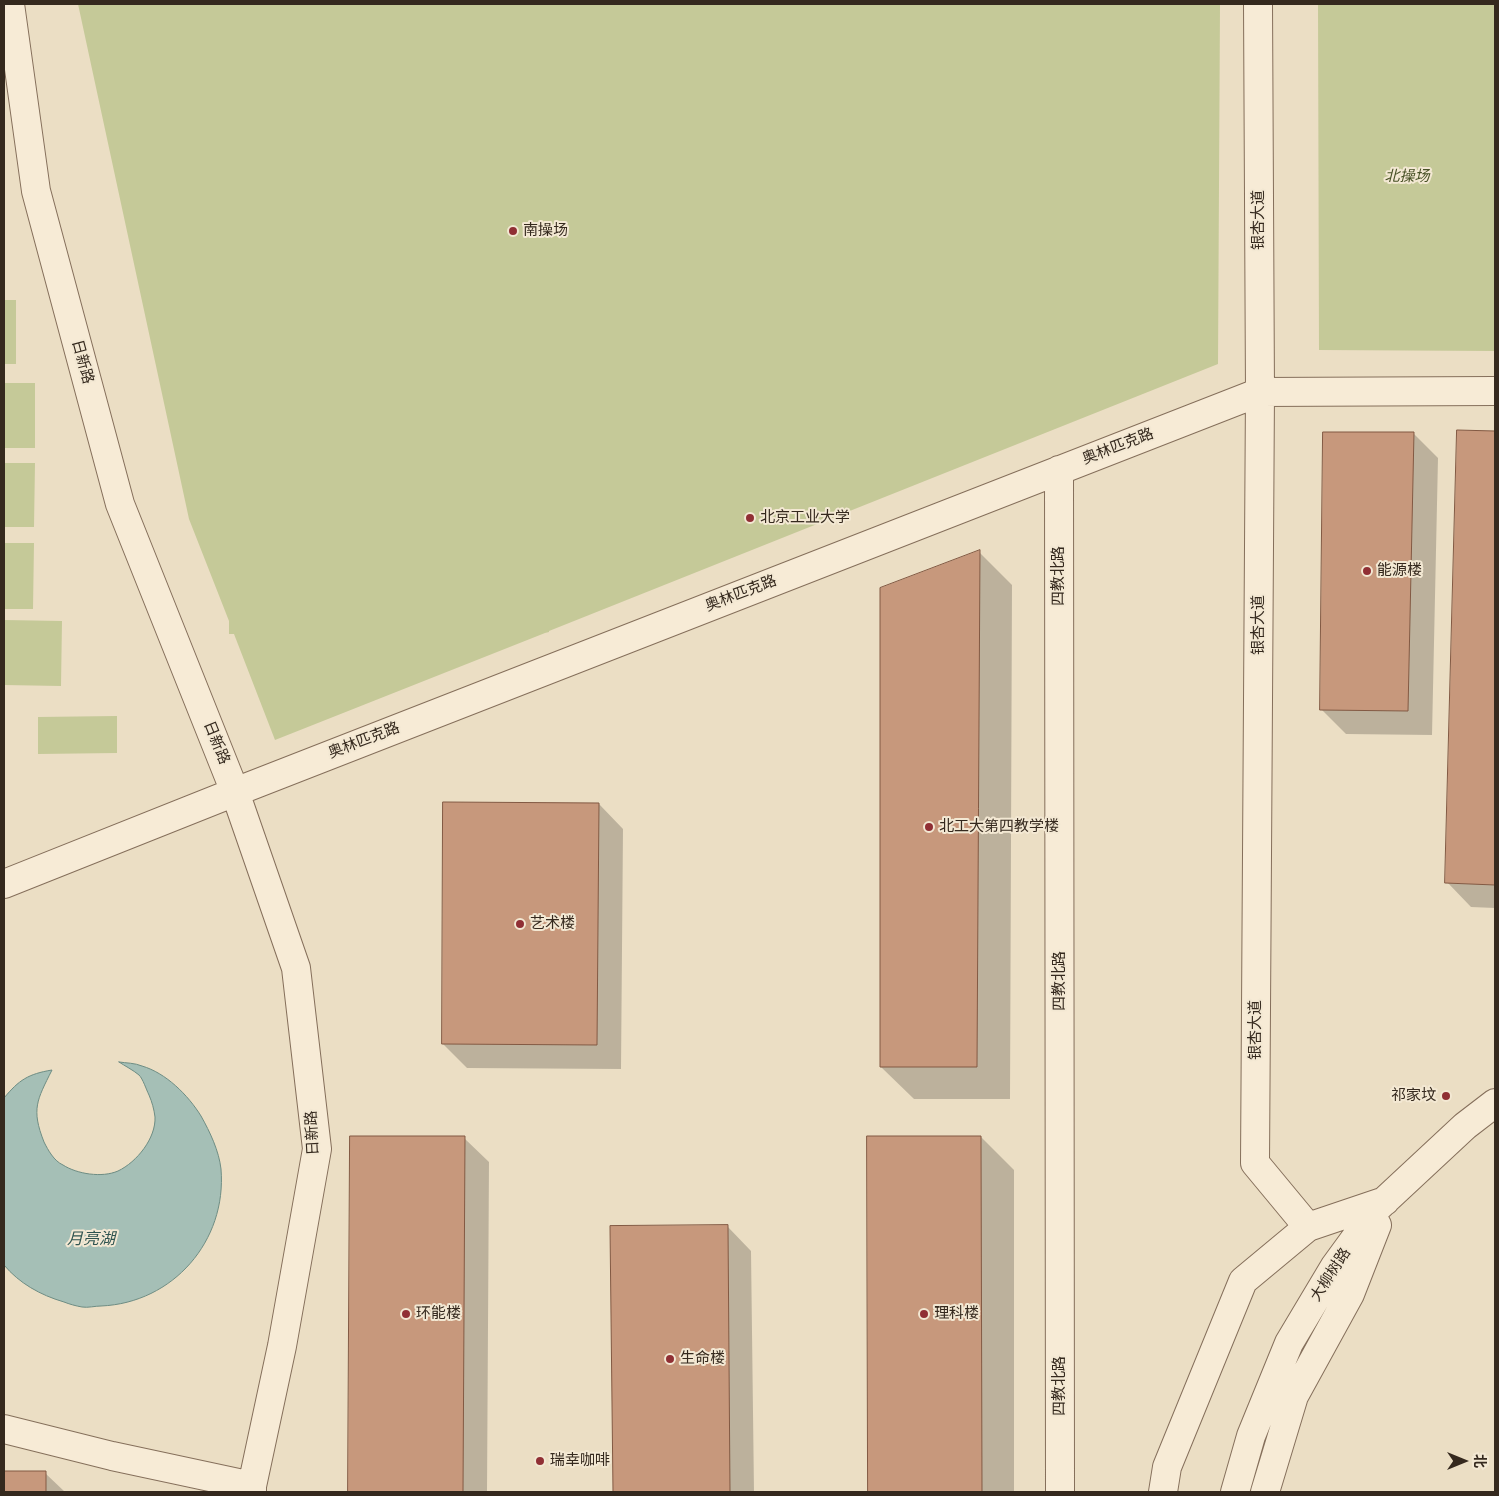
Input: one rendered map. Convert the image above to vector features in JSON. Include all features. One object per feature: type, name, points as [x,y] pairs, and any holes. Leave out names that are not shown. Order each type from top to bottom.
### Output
[{"type":"street","name":"日新路","points":[[10,4],[36,191],[120,504],[235,792],[296,968],[317,1149],[282,1346],[252,1489]]},
{"type":"street","name":"银杏大道","points":[[1258,4],[1260,392],[1255,1163],[1308,1226]]},
{"type":"street","name":"奥林匹克路","points":[[4,884],[1260,392],[1495,391]]},
{"type":"street","name":"四教北路","points":[[1059,470],[1060,1492]]},
{"type":"street","name":"大柳树路","points":[[1235,1492],[1251,1436],[1289,1343],[1335,1266],[1378,1207],[1465,1126],[1495,1102]]},
{"type":"street","points":[[1163,1492],[1167,1467],[1243,1281],[1308,1226],[1387,1200]]},
{"type":"street","points":[[1265,1492],[1294,1396],[1350,1294],[1387,1200]]},
{"type":"street","points":[[4,1430],[252,1489]]},
{"type":"green space","points":[[78,4],[1220,4],[1218,364],[275,740],[234,634],[229,634],[229,621],[189,519]]},
{"type":"green space","name":"北操场","points":[[1318,4],[1495,4],[1495,351],[1319,350]]},
{"type":"green space","points":[[4,300],[16,300],[16,364],[4,364]]},
{"type":"green space","points":[[4,383],[35,383],[35,448],[4,448]]},
{"type":"green space","points":[[4,463],[35,463],[34,527],[4,527]]},
{"type":"green space","points":[[4,543],[34,543],[33,609],[4,609]]},
{"type":"green space","points":[[4,620],[62,621],[61,686],[4,685]]},
{"type":"green space","points":[[117,716],[117,753],[38,754],[38,717]]},
{"type":"water","name":"月亮湖","points":[[119,1062],[139,1065],[160,1074],[176,1086],[196,1108],[208,1128],[218,1155],[221,1169],[221,1195],[215,1220],[205,1243],[190,1263],[172,1280],[151,1293],[127,1302],[82,1307],[38,1292],[23,1283],[4,1265],[4,1098],[14,1087],[30,1076],[52,1070],[39,1097],[37,1113],[40,1131],[47,1148],[57,1161],[75,1171],[97,1175],[112,1173],[132,1162],[144,1148],[152,1133],[155,1117],[153,1106],[142,1079],[137,1073]]},
{"type":"building","points":[[1457,430],[1495,431],[1495,885],[1445,883]]},
{"type":"building","name":"能源楼","points":[[1323,432],[1414,432],[1408,711],[1320,710]]},
{"type":"building","name":"北工大第四教学楼","points":[[980,550],[977,1067],[880,1067],[880,588]]},
{"type":"building","name":"艺术楼","points":[[443,802],[599,803],[597,1045],[442,1044]]},
{"type":"building","name":"环能楼","points":[[350,1136],[465,1136],[463,1492],[348,1492]]},
{"type":"building","name":"理科楼","points":[[867,1136],[981,1136],[982,1492],[868,1492]]},
{"type":"building","name":"生命楼","points":[[728,1225],[730,1492],[613,1492],[610,1226]]},
{"type":"building","points":[[4,1471],[46,1471],[46,1492],[4,1492]]},
{"type":"place","name":"南操场","points":[[513,231]]},
{"type":"place","name":"北京工业大学","points":[[750,518]]},
{"type":"place","name":"能源楼","points":[[1367,571]]},
{"type":"place","name":"北工大第四教学楼","points":[[929,827]]},
{"type":"place","name":"艺术楼","points":[[520,924]]},
{"type":"place","name":"祁家坟","points":[[1446,1096]]},
{"type":"place","name":"环能楼","points":[[406,1314]]},
{"type":"place","name":"理科楼","points":[[924,1314]]},
{"type":"place","name":"生命楼","points":[[670,1359]]},
{"type":"place","name":"瑞幸咖啡","points":[[540,1461]]}]
